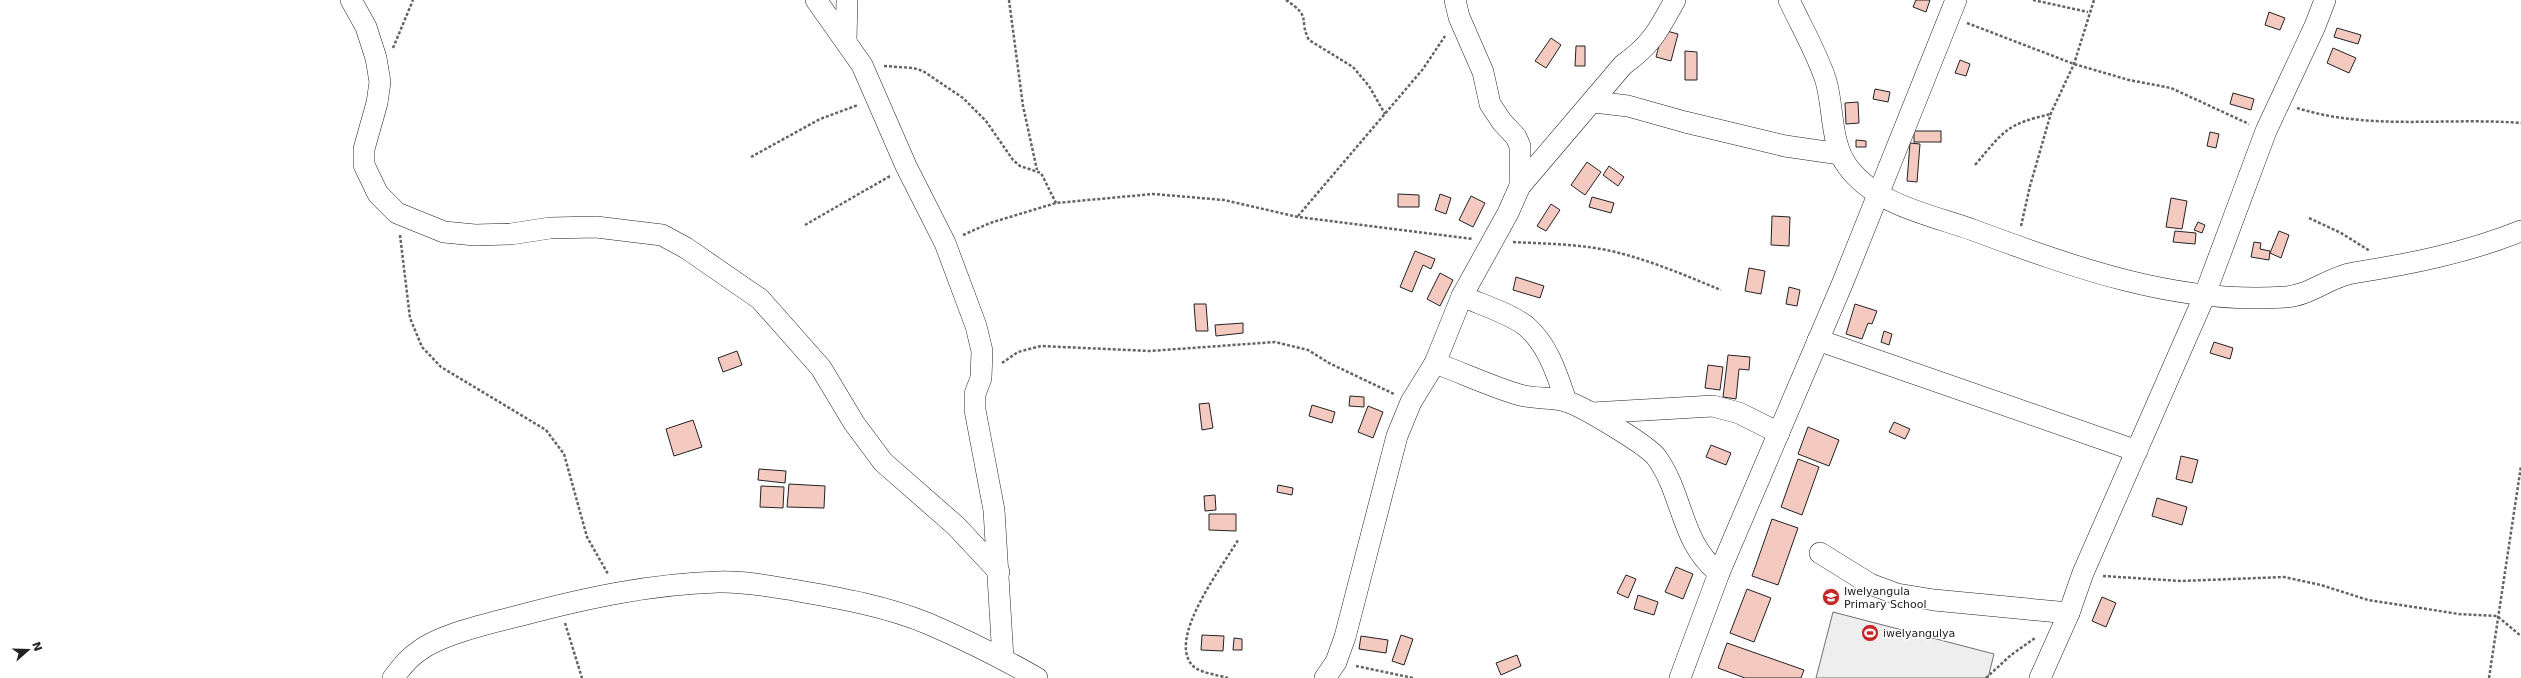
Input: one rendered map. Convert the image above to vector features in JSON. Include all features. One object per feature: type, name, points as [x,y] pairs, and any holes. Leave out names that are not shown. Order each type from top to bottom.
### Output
[{"type":"street","points":[[351,0],[366,27],[376,58],[380,82],[377,103],[364,149],[364,165],[378,194],[397,213],[444,232],[475,235],[511,234],[550,228],[596,227],[662,235],[686,248],[760,299],[821,368],[854,423],[883,462],[956,526],[999,572]]},
{"type":"street","points":[[816,0],[862,64],[906,166],[945,243],[976,326],[982,351],[981,378],[975,394],[975,410],[994,510],[1004,659]]},
{"type":"street","points":[[846,40],[847,0]]},
{"type":"street","points":[[1330,670],[1356,597],[1389,462],[1411,402],[1435,363],[1462,296],[1520,186],[1594,102],[1623,66],[1647,45],[1675,0]]},
{"type":"street","points":[[1789,0],[1825,78],[1832,102],[1834,131],[1840,154],[1848,168],[1878,196],[2016,246],[2101,274],[2204,297],[2288,297],[2349,274],[2394,268],[2474,249],[2521,231]]},
{"type":"street","points":[[2040,678],[2069,613],[2083,573],[2204,297],[2266,131],[2315,26],[2325,0]]},
{"type":"street","points":[[1457,8],[1483,72],[1490,104],[1502,122],[1516,137],[1520,146],[1520,186]]},
{"type":"street","points":[[1680,678],[1719,573],[1878,196],[1953,8]]},
{"type":"street","points":[[1594,102],[1628,106],[1685,122],[1785,146],[1840,154]]},
{"type":"street","points":[[1462,296],[1525,326],[1541,342],[1556,368],[1566,401]]},
{"type":"street","points":[[1818,340],[2137,451]]},
{"type":"street","points":[[1435,363],[1521,395],[1566,401],[1592,413],[1639,442],[1656,456],[1668,475],[1681,514],[1697,551],[1705,562],[1719,573]]},
{"type":"street","points":[[1592,413],[1713,406],[1739,413],[1779,433]]},
{"type":"street","points":[[1820,552],[1870,584],[1897,594],[1934,600],[2069,613]]},
{"type":"street","points":[[393,678],[404,663],[426,647],[487,624],[586,598],[653,587],[720,581],[779,588],[841,598],[884,610],[928,624],[1004,659],[1036,678]]},
{"type":"path","points":[[391,54],[413,0]]},
{"type":"path","points":[[1009,0],[1023,106],[1037,170]]},
{"type":"path","points":[[1286,0],[1300,10],[1304,16],[1309,40],[1353,67],[1369,86],[1385,114]]},
{"type":"path","points":[[2033,0],[2088,12]]},
{"type":"path","points":[[2016,246],[2030,186],[2052,113],[2074,64],[2088,12],[2094,0]]},
{"type":"path","points":[[1298,217],[1423,69],[1457,8]]},
{"type":"path","points":[[1953,8],[2074,64],[2129,80],[2171,88],[2209,107],[2266,131]]},
{"type":"path","points":[[862,64],[913,68],[929,74],[974,107],[1013,160],[1020,166],[1037,170],[1042,175],[1056,203]]},
{"type":"path","points":[[751,157],[820,119],[877,97]]},
{"type":"path","points":[[2278,103],[2317,114],[2367,122],[2521,122]]},
{"type":"path","points":[[1975,165],[2010,126],[2022,120],[2052,113]]},
{"type":"path","points":[[805,225],[906,166]]},
{"type":"path","points":[[945,243],[990,223],[1056,203],[1153,194],[1224,200],[1298,217],[1492,241],[1568,245],[1622,254],[1677,272],[1722,290]]},
{"type":"path","points":[[397,213],[410,318],[422,347],[441,367],[546,430],[564,454],[587,537],[606,574],[613,576]]},
{"type":"path","points":[[2309,218],[2365,246],[2394,268]]},
{"type":"path","points":[[981,378],[1018,352],[1031,347],[1150,351],[1275,342],[1308,350],[1329,363],[1411,402]]},
{"type":"path","points":[[2489,678],[2497,616],[2521,466]]},
{"type":"path","points":[[1228,678],[1195,668],[1188,660],[1186,651],[1187,632],[1192,616],[1238,540]]},
{"type":"path","points":[[2083,573],[2147,580],[2181,581],[2284,577],[2321,585],[2368,600],[2459,614],[2497,616],[2521,636]]},
{"type":"path","points":[[559,605],[582,678]]},
{"type":"path","points":[[1986,678],[2011,655],[2037,637]]},
{"type":"path","points":[[1330,670],[1413,678]]},
{"type":"shaded area","name":"iwelyangulya","points":[[1833,612],[1994,654],[1988,678],[1816,678]]},
{"type":"building","points":[[1916,0],[1930,0],[1926,12],[1913,7]]},
{"type":"building","points":[[2269,12],[2285,18],[2280,30],[2265,25]]},
{"type":"building","points":[[2337,28],[2361,35],[2358,44],[2334,37]]},
{"type":"building","points":[[1663,30],[1678,34],[1671,61],[1656,57]]},
{"type":"building","points":[[1551,38],[1561,45],[1546,68],[1535,61]]},
{"type":"building","points":[[1576,46],[1585,46],[1585,66],[1575,66]]},
{"type":"building","points":[[2333,48],[2356,58],[2349,73],[2327,63]]},
{"type":"building","points":[[1685,51],[1697,52],[1697,80],[1685,80]]},
{"type":"building","points":[[1960,60],[1970,64],[1966,76],[1955,73]]},
{"type":"building","points":[[1875,89],[1890,92],[1888,102],[1873,99]]},
{"type":"building","points":[[2233,93],[2254,99],[2251,110],[2230,104]]},
{"type":"building","points":[[1858,102],[1859,123],[1846,124],[1845,103]]},
{"type":"building","points":[[1914,131],[1941,131],[1941,142],[1914,142]]},
{"type":"building","points":[[2210,132],[2219,134],[2216,148],[2207,146]]},
{"type":"building","points":[[1856,140],[1866,141],[1866,147],[1856,147]]},
{"type":"building","points":[[1910,143],[1920,144],[1917,182],[1907,181]]},
{"type":"building","points":[[1587,162],[1601,172],[1585,195],[1571,185]]},
{"type":"building","points":[[1609,166],[1624,177],[1618,186],[1603,175]]},
{"type":"building","points":[[1398,194],[1419,195],[1419,207],[1398,207]]},
{"type":"building","points":[[1440,194],[1451,198],[1446,214],[1435,210]]},
{"type":"building","points":[[1471,196],[1485,203],[1473,227],[1459,220]]},
{"type":"building","points":[[1592,197],[1614,203],[1611,213],[1589,207]]},
{"type":"building","points":[[2171,198],[2187,201],[2182,229],[2166,227]]},
{"type":"building","points":[[1551,204],[1560,210],[1546,231],[1537,226]]},
{"type":"building","points":[[1772,216],[1790,217],[1789,246],[1771,245]]},
{"type":"building","points":[[2198,222],[2205,225],[2202,233],[2194,230]]},
{"type":"building","points":[[2175,231],[2196,233],[2195,244],[2173,242]]},
{"type":"building","points":[[2279,231],[2289,235],[2281,258],[2270,253]]},
{"type":"building","points":[[2254,242],[2261,243],[2260,249],[2270,251],[2269,260],[2251,257]]},
{"type":"building","points":[[1415,251],[1435,259],[1431,269],[1423,265],[1412,292],[1400,287]]},
{"type":"building","points":[[1749,268],[1765,271],[1761,294],[1745,291]]},
{"type":"building","points":[[1440,273],[1453,280],[1440,306],[1427,299]]},
{"type":"building","points":[[1516,277],[1544,286],[1540,298],[1513,290]]},
{"type":"building","points":[[1789,287],[1800,290],[1797,306],[1786,304]]},
{"type":"building","points":[[1194,304],[1206,304],[1208,331],[1196,331]]},
{"type":"building","points":[[1855,304],[1877,311],[1872,324],[1868,323],[1862,339],[1846,334]]},
{"type":"building","points":[[1243,323],[1243,333],[1216,336],[1215,325]]},
{"type":"building","points":[[1884,331],[1892,334],[1889,345],[1881,342]]},
{"type":"building","points":[[2214,342],[2233,348],[2230,359],[2210,353]]},
{"type":"building","points":[[737,351],[742,365],[723,372],[718,358]]},
{"type":"building","points":[[1728,355],[1750,357],[1749,370],[1739,369],[1736,399],[1723,397]]},
{"type":"building","points":[[1708,365],[1723,367],[1720,390],[1705,388]]},
{"type":"building","points":[[1350,396],[1364,397],[1364,407],[1349,406]]},
{"type":"building","points":[[1209,403],[1213,428],[1202,430],[1199,404]]},
{"type":"building","points":[[1312,405],[1335,412],[1332,423],[1309,416]]},
{"type":"building","points":[[1368,406],[1383,412],[1373,438],[1358,432]]},
{"type":"building","points":[[693,420],[702,447],[674,456],[666,429]]},
{"type":"building","points":[[1894,422],[1910,429],[1905,439],[1889,432]]},
{"type":"building","points":[[1808,427],[1839,440],[1829,466],[1798,454]]},
{"type":"building","points":[[1711,445],[1731,453],[1726,465],[1706,457]]},
{"type":"building","points":[[2181,456],[2198,460],[2192,483],[2176,479]]},
{"type":"building","points":[[1798,459],[1819,467],[1802,515],[1781,507]]},
{"type":"building","points":[[759,469],[786,471],[785,483],[758,480]]},
{"type":"building","points":[[789,484],[825,486],[824,508],[787,507]]},
{"type":"building","points":[[1278,485],[1293,488],[1292,495],[1277,492]]},
{"type":"building","points":[[761,486],[784,487],[783,508],[760,507]]},
{"type":"building","points":[[1215,495],[1216,510],[1205,511],[1204,496]]},
{"type":"building","points":[[2157,498],[2187,507],[2182,525],[2152,516]]},
{"type":"building","points":[[1209,514],[1236,514],[1236,531],[1209,530]]},
{"type":"building","points":[[1772,519],[1798,528],[1778,585],[1752,576]]},
{"type":"building","points":[[1676,567],[1693,574],[1683,599],[1665,592]]},
{"type":"building","points":[[1626,575],[1636,579],[1628,598],[1617,593]]},
{"type":"building","points":[[1747,589],[1771,598],[1754,642],[1730,633]]},
{"type":"building","points":[[1638,595],[1658,602],[1654,615],[1634,609]]},
{"type":"building","points":[[2102,597],[2116,603],[2106,627],[2092,621]]},
{"type":"building","points":[[1202,635],[1224,636],[1223,651],[1201,650]]},
{"type":"building","points":[[1401,635],[1413,639],[1404,665],[1392,661]]},
{"type":"building","points":[[1361,636],[1388,640],[1386,653],[1359,649]]},
{"type":"building","points":[[1234,638],[1242,639],[1242,650],[1233,650]]},
{"type":"building","points":[[1727,643],[1804,670],[1801,678],[1745,678],[1718,668]]},
{"type":"building","points":[[1517,655],[1521,666],[1501,675],[1496,663]]},
{"type":"place","name":"Iwelyangula Primary School","points":[[1831,597]]},
{"type":"place","name":"iwelyangulya","points":[[1870,633]]}]
